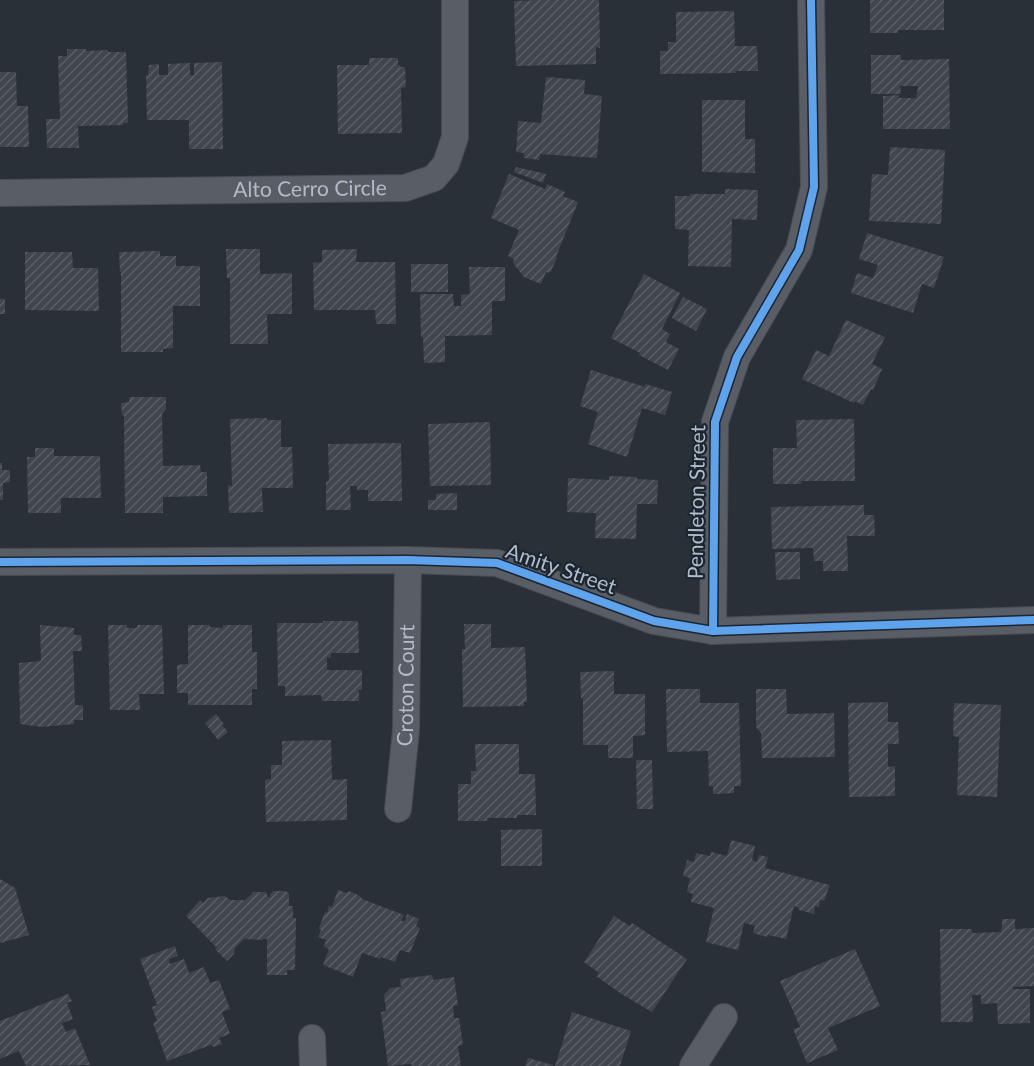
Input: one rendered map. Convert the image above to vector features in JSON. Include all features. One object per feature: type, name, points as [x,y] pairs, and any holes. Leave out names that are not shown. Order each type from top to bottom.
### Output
[{"type":"street","name":"Alto Cerro Circle","points":[[0,193],[405,188],[434,178],[446,164],[455,137],[455,0]]},
{"type":"street","name":"Pendleton Street","points":[[712,631],[715,422],[737,357],[799,250],[814,187],[811,0]]},
{"type":"street","name":"Amity Street","points":[[0,562],[408,560],[497,563],[654,621],[712,631],[1034,620]]},
{"type":"street","name":"Croton Court","points":[[398,808],[406,730],[408,560]]},
{"type":"street","points":[[693,1066],[724,1017]]},
{"type":"street","points":[[312,1038],[313,1066]]},
{"type":"building","points":[[599,0],[600,48],[596,47],[596,64],[516,66],[514,1]]},
{"type":"building","points":[[870,0],[944,0],[944,30],[898,30],[898,33],[870,33]]},
{"type":"building","points":[[734,11],[735,46],[757,46],[758,71],[660,74],[660,51],[668,51],[668,42],[676,42],[676,12]]},
{"type":"building","points":[[67,49],[126,52],[128,123],[78,126],[79,148],[47,148],[46,119],[60,119],[58,56],[67,56]]},
{"type":"building","points":[[871,55],[901,55],[901,60],[949,59],[950,129],[883,129],[883,96],[899,95],[899,98],[916,98],[918,86],[900,86],[901,94],[871,94]]},
{"type":"building","points":[[369,58],[398,58],[398,65],[405,67],[406,87],[401,88],[402,133],[338,134],[337,65],[369,65]]},
{"type":"building","points":[[222,62],[223,149],[189,149],[189,120],[147,120],[146,75],[148,76],[149,65],[159,64],[159,75],[168,75],[168,64],[190,63],[190,75],[194,75],[194,63]]},
{"type":"building","points":[[0,72],[16,72],[17,106],[28,106],[29,147],[0,147]]},
{"type":"building","points":[[546,77],[585,80],[584,94],[602,96],[597,158],[540,154],[539,160],[524,158],[524,153],[516,152],[518,121],[541,123]]},
{"type":"building","points":[[702,100],[745,100],[745,139],[755,139],[755,173],[702,172]]},
{"type":"building","points":[[890,147],[945,150],[941,224],[869,221],[872,174],[888,175]]},
{"type":"building","points":[[516,167],[546,174],[543,183],[514,172]]},
{"type":"building","points":[[509,174],[545,189],[547,184],[565,192],[563,196],[578,202],[557,258],[551,271],[546,272],[541,284],[524,277],[513,263],[514,259],[508,256],[519,230],[491,218]]},
{"type":"building","points":[[725,189],[758,190],[757,220],[732,219],[731,267],[688,266],[689,230],[675,229],[675,196],[725,194]]},
{"type":"building","points":[[867,233],[944,257],[934,288],[922,284],[913,313],[851,293],[857,273],[873,278],[878,265],[859,259]]},
{"type":"building","points":[[226,249],[260,249],[260,274],[292,273],[292,314],[267,314],[268,344],[230,344],[230,278],[227,278]]},
{"type":"building","points":[[357,249],[356,262],[395,262],[396,324],[376,324],[375,310],[314,310],[313,263],[322,262],[322,250]]},
{"type":"building","points":[[160,251],[160,256],[176,256],[176,266],[200,266],[200,306],[173,306],[173,348],[163,349],[163,352],[121,352],[119,252]]},
{"type":"building","points":[[25,252],[72,252],[73,268],[98,268],[99,311],[25,310]]},
{"type":"building","points":[[411,264],[448,264],[448,292],[411,292]]},
{"type":"building","points":[[469,267],[505,267],[505,301],[492,301],[492,335],[445,336],[445,362],[424,363],[420,294],[453,294],[454,306],[461,306],[461,295],[470,294]]},
{"type":"building","points":[[644,274],[680,293],[662,329],[670,334],[666,342],[679,349],[668,370],[611,338]]},
{"type":"building","points":[[683,297],[707,309],[696,331],[672,318]]},
{"type":"building","points":[[0,299],[5,299],[5,314],[0,314]]},
{"type":"building","points":[[846,320],[885,337],[872,364],[882,369],[873,390],[871,389],[863,405],[802,379],[816,350],[829,356]]},
{"type":"building","points":[[591,370],[645,387],[645,384],[672,392],[665,415],[642,408],[627,457],[588,444],[598,412],[580,406]]},
{"type":"building","points":[[129,397],[166,397],[166,409],[162,414],[163,466],[200,465],[201,472],[207,472],[207,496],[163,497],[163,513],[125,513],[124,415],[122,416],[121,403],[129,402]]},
{"type":"building","points":[[267,418],[267,420],[281,420],[281,447],[292,447],[293,488],[262,488],[263,512],[229,513],[228,485],[232,486],[230,419]]},
{"type":"building","points":[[854,419],[855,481],[801,481],[801,484],[773,484],[773,448],[797,448],[796,420]]},
{"type":"building","points":[[490,422],[491,485],[430,486],[428,424]]},
{"type":"building","points":[[401,443],[402,501],[368,501],[368,490],[357,490],[357,486],[350,486],[351,510],[326,510],[326,482],[329,481],[328,444]]},
{"type":"building","points":[[35,448],[54,448],[54,456],[100,456],[101,498],[61,498],[61,513],[28,513],[27,457],[35,457]]},
{"type":"building","points":[[0,463],[2,463],[2,470],[10,470],[10,482],[3,483],[3,500],[0,500]]},
{"type":"building","points":[[609,476],[658,480],[657,504],[637,504],[636,539],[595,538],[596,513],[567,512],[568,478],[609,480]]},
{"type":"building","points":[[457,493],[457,510],[428,510],[428,500],[436,500],[436,494]]},
{"type":"building","points":[[864,505],[864,515],[874,515],[875,536],[847,536],[848,571],[823,571],[823,561],[814,561],[813,548],[772,549],[771,507]]},
{"type":"building","points":[[775,552],[800,552],[800,579],[776,580]]},
{"type":"building","points":[[323,621],[358,621],[359,653],[331,653],[331,658],[327,657],[327,670],[362,670],[362,690],[359,690],[359,701],[322,701],[321,695],[285,696],[285,686],[278,686],[277,623],[323,623]]},
{"type":"building","points":[[464,624],[491,624],[491,648],[525,647],[527,702],[524,702],[524,706],[463,707]]},
{"type":"building","points":[[40,625],[74,628],[74,635],[81,635],[82,651],[73,651],[75,705],[83,705],[83,720],[74,720],[74,724],[42,727],[20,724],[19,663],[41,661]]},
{"type":"building","points":[[108,625],[127,625],[127,628],[137,628],[137,625],[162,625],[164,694],[139,694],[140,710],[110,710]]},
{"type":"building","points":[[188,625],[210,625],[210,627],[223,628],[223,625],[252,625],[252,652],[257,652],[257,689],[252,689],[252,705],[188,705],[188,693],[177,693],[177,665],[188,664]]},
{"type":"building","points":[[614,671],[614,694],[645,694],[645,735],[633,736],[633,758],[608,758],[608,745],[583,745],[583,698],[581,698],[580,672]]},
{"type":"building","points":[[666,689],[700,689],[700,703],[739,703],[741,786],[734,786],[734,793],[713,794],[713,786],[709,786],[708,751],[667,752]]},
{"type":"building","points":[[756,689],[786,689],[787,714],[834,713],[835,757],[762,758],[761,733],[756,727]]},
{"type":"building","points":[[888,702],[888,722],[898,722],[899,744],[888,744],[888,767],[895,766],[895,796],[849,797],[848,703]]},
{"type":"building","points":[[954,703],[1001,705],[997,797],[957,795],[959,737],[953,736]]},
{"type":"building","points":[[216,714],[228,732],[218,740],[205,723]]},
{"type":"building","points":[[331,740],[332,780],[347,779],[347,820],[266,822],[265,780],[271,779],[271,765],[282,765],[282,741]]},
{"type":"building","points":[[475,744],[519,744],[519,774],[535,774],[536,815],[517,815],[517,818],[487,818],[488,821],[458,821],[458,784],[471,784],[471,771],[476,771]]},
{"type":"building","points":[[636,760],[652,760],[653,809],[637,809]]},
{"type":"building","points":[[542,829],[542,866],[501,866],[501,830]]},
{"type":"building","points":[[731,840],[755,846],[752,860],[757,862],[759,855],[768,857],[765,868],[830,885],[824,901],[820,900],[819,907],[815,906],[814,914],[799,910],[794,906],[786,939],[753,933],[755,926],[744,923],[738,950],[706,942],[714,908],[691,902],[693,894],[687,892],[690,878],[683,876],[687,860],[694,862],[696,853],[710,856],[711,852],[727,856]]},
{"type":"building","points":[[0,879],[15,888],[29,935],[0,943]]},
{"type":"building","points":[[338,890],[346,893],[349,891],[362,899],[404,915],[401,921],[405,921],[407,914],[419,919],[416,926],[420,928],[410,953],[400,950],[395,962],[362,953],[353,977],[323,965],[329,949],[324,947],[326,940],[318,937],[321,930],[319,928],[325,912],[327,913],[329,906],[332,907]]},
{"type":"building","points":[[274,891],[286,891],[289,894],[289,906],[293,906],[293,918],[296,918],[295,970],[287,970],[287,975],[267,975],[267,939],[244,939],[227,961],[186,916],[200,900],[203,903],[208,898],[225,896],[230,900],[245,900],[252,892],[266,892],[270,897]]},
{"type":"building","points":[[614,916],[630,926],[632,923],[687,959],[652,1012],[596,976],[599,973],[584,962]]},
{"type":"building","points":[[1002,919],[1015,919],[1015,929],[1034,928],[1034,986],[1013,987],[1013,989],[1030,989],[1030,1023],[998,1024],[997,1003],[981,1004],[981,995],[972,995],[973,1022],[941,1022],[940,929],[972,929],[972,933],[1001,932]]},
{"type":"building","points":[[175,946],[178,956],[169,959],[170,964],[184,959],[189,973],[204,967],[210,983],[219,980],[230,1009],[222,1012],[230,1034],[219,1038],[222,1044],[214,1047],[211,1045],[167,1061],[153,1023],[157,1021],[152,1007],[157,1005],[140,959]]},
{"type":"building","points":[[855,949],[880,1006],[828,1028],[838,1050],[807,1063],[793,1029],[800,1027],[780,981]]},
{"type":"building","points":[[432,975],[433,980],[454,977],[458,1005],[453,1006],[454,1018],[459,1018],[463,1045],[458,1046],[461,1066],[412,1066],[411,1064],[388,1066],[381,1012],[386,1011],[384,995],[390,988],[401,987],[400,979]]},
{"type":"building","points":[[68,994],[72,1001],[67,1003],[73,1019],[62,1023],[66,1032],[75,1028],[90,1065],[26,1066],[19,1051],[0,1059],[0,1021]]},
{"type":"building","points":[[572,1012],[631,1031],[620,1066],[555,1066]]},
{"type":"building","points":[[528,1058],[553,1065],[553,1066],[525,1066]]},
{"type":"cycle path","points":[[713,631],[715,422],[737,357],[799,250],[814,187],[811,0]]},
{"type":"cycle path","points":[[0,562],[408,560],[497,563],[654,621],[713,631],[1034,620]]}]
